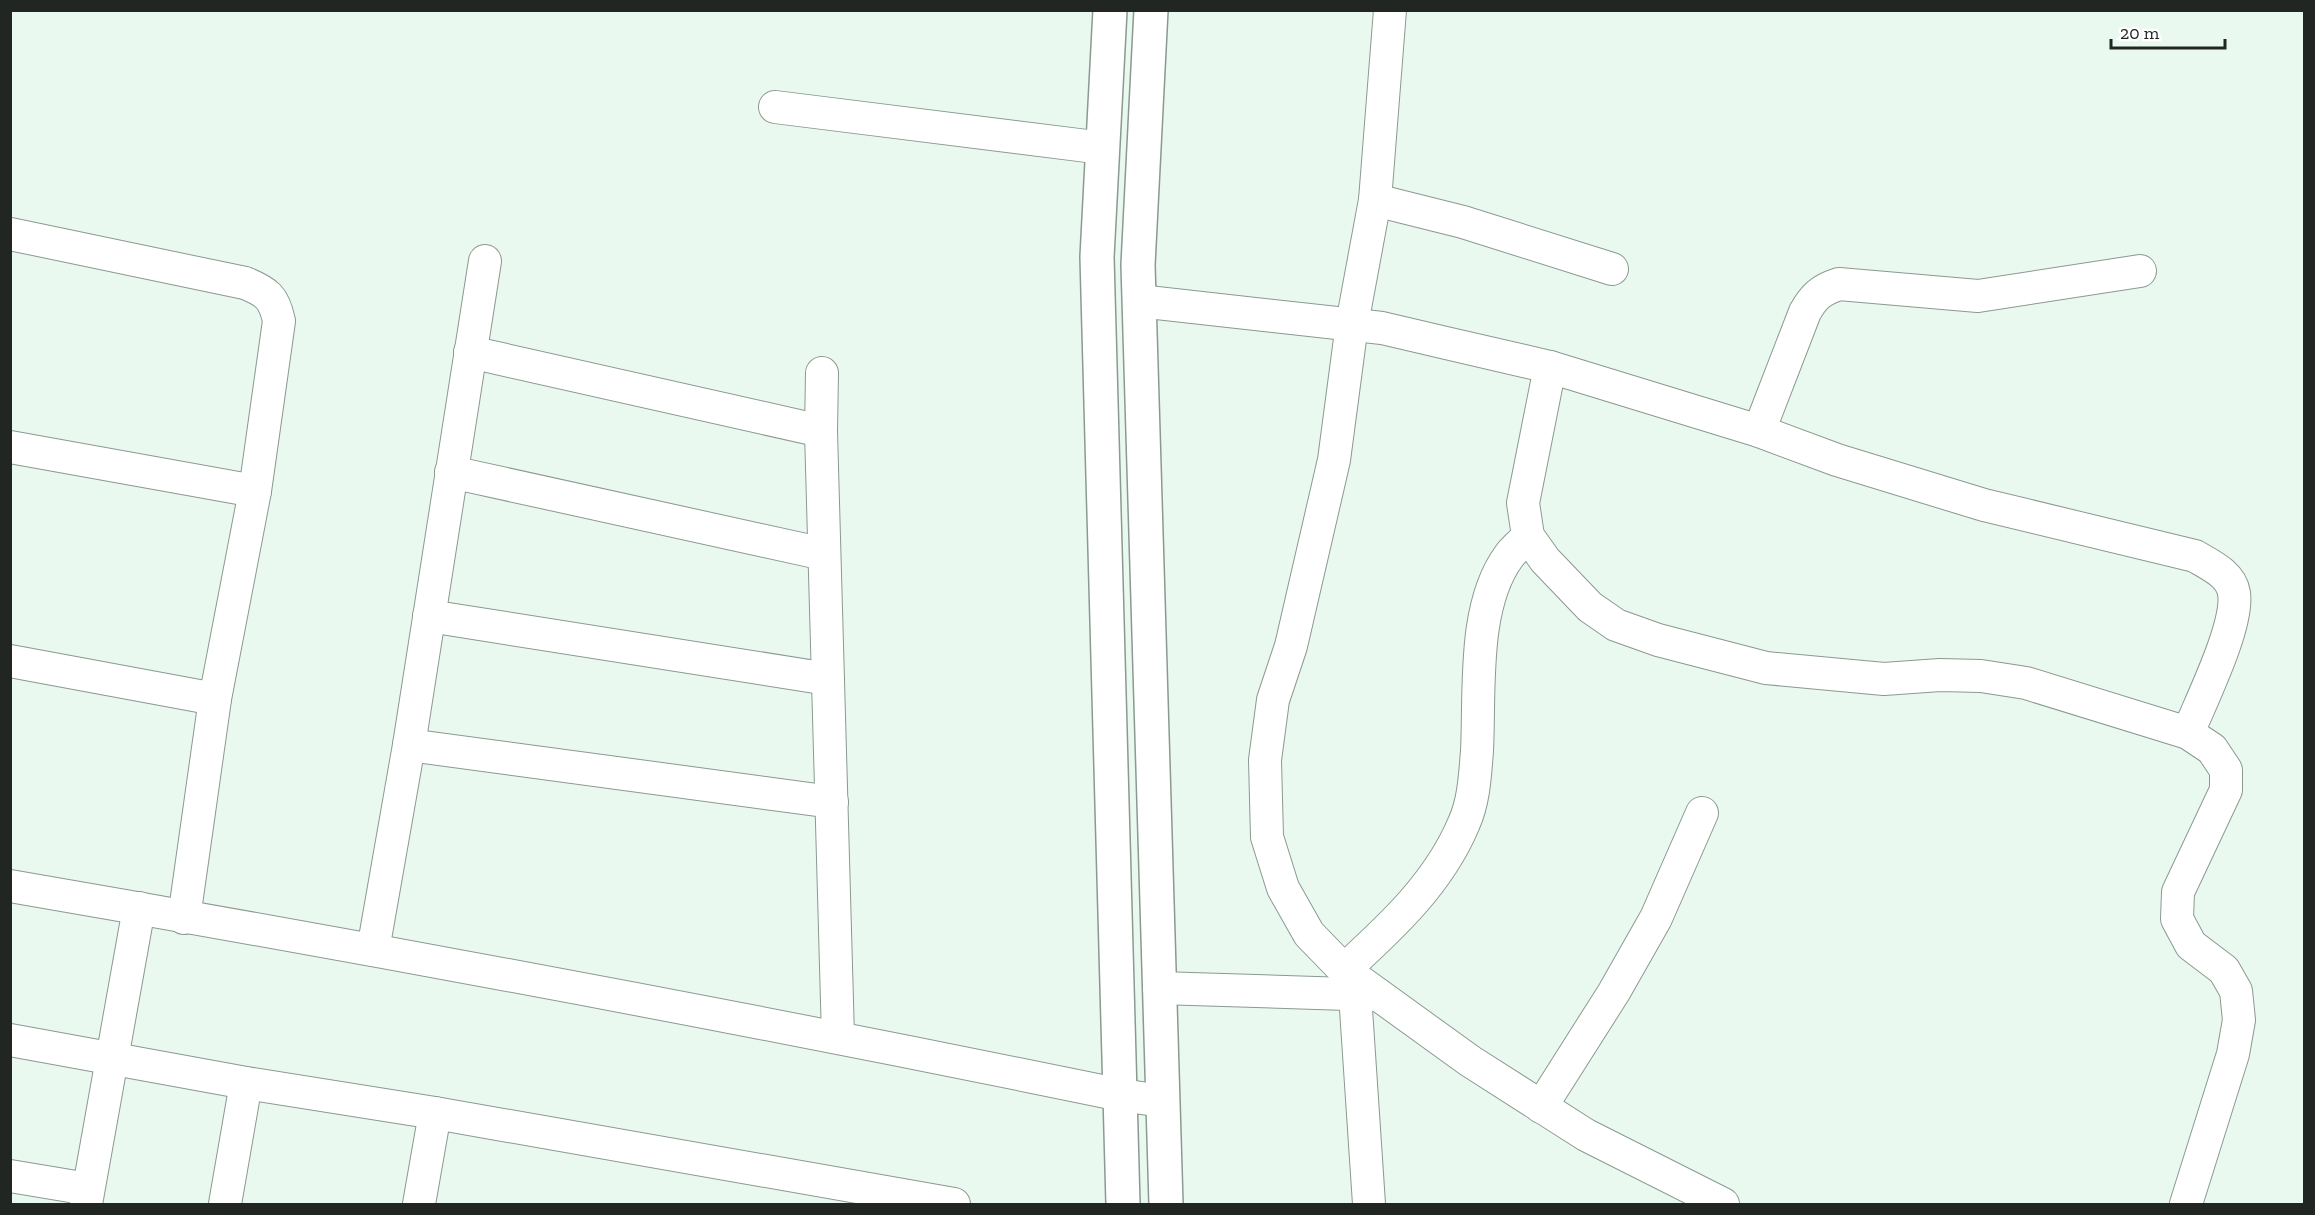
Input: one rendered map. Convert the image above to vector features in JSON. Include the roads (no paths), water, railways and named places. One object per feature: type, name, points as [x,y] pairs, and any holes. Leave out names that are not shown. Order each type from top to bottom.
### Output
[{"type":"street","points":[[1110,10],[1097,257],[1123,1204]]},
{"type":"street","points":[[1151,10],[1138,265],[1166,1204]]},
{"type":"street","points":[[1389,10],[1375,200],[1352,324],[1334,460],[1291,646],[1273,700],[1265,760],[1267,837],[1282,888],[1308,934],[1359,986],[1586,1135],[1723,1204]]},
{"type":"street","points":[[775,107],[1103,148]]},
{"type":"street","points":[[1375,200],[1463,222],[1612,269]]},
{"type":"street","points":[[10,234],[245,283],[266,292],[276,307],[279,321],[255,491],[215,699],[184,918]]},
{"type":"street","points":[[373,950],[409,746],[485,261]]},
{"type":"street","points":[[1759,431],[1805,312],[1822,289],[1839,284],[1978,296],[2140,271]]},
{"type":"street","points":[[1139,301],[1382,328],[1550,368],[1759,431],[1837,460],[1984,505],[2195,556],[2223,573],[2234,592],[2231,627],[2188,733]]},
{"type":"street","points":[[470,352],[821,431]]},
{"type":"street","points":[[1550,368],[1523,503],[1528,536],[1545,560],[1590,607],[1616,625],[1658,640],[1766,668],[1884,679],[1940,675],[1981,676],[2026,683],[2188,733],[2212,749],[2226,770],[2226,790],[2178,892],[2178,919],[2192,945],[2224,970],[2236,991],[2239,1020],[2234,1054],[2186,1204]]},
{"type":"street","points":[[822,373],[821,431],[838,1037]]},
{"type":"street","points":[[10,447],[255,491]]},
{"type":"street","points":[[452,472],[824,554]]},
{"type":"street","points":[[1369,1204],[1359,986],[1397,921],[1437,872],[1465,822],[1475,781],[1479,667],[1484,621],[1496,580],[1509,556],[1528,536]]},
{"type":"street","points":[[429,615],[828,679]]},
{"type":"street","points":[[10,661],[215,699]]},
{"type":"street","points":[[409,746],[832,802]]},
{"type":"street","points":[[1541,1107],[1614,992],[1656,918],[1702,813]]},
{"type":"street","points":[[10,886],[373,950],[838,1037],[1121,1095],[1162,1101]]},
{"type":"street","points":[[10,1176],[87,1197],[139,908]]},
{"type":"street","points":[[1159,988],[1359,986]]},
{"type":"street","points":[[10,1040],[246,1083],[435,1113],[954,1204]]},
{"type":"street","points":[[225,1204],[246,1083]]},
{"type":"street","points":[[419,1204],[435,1113]]}]
